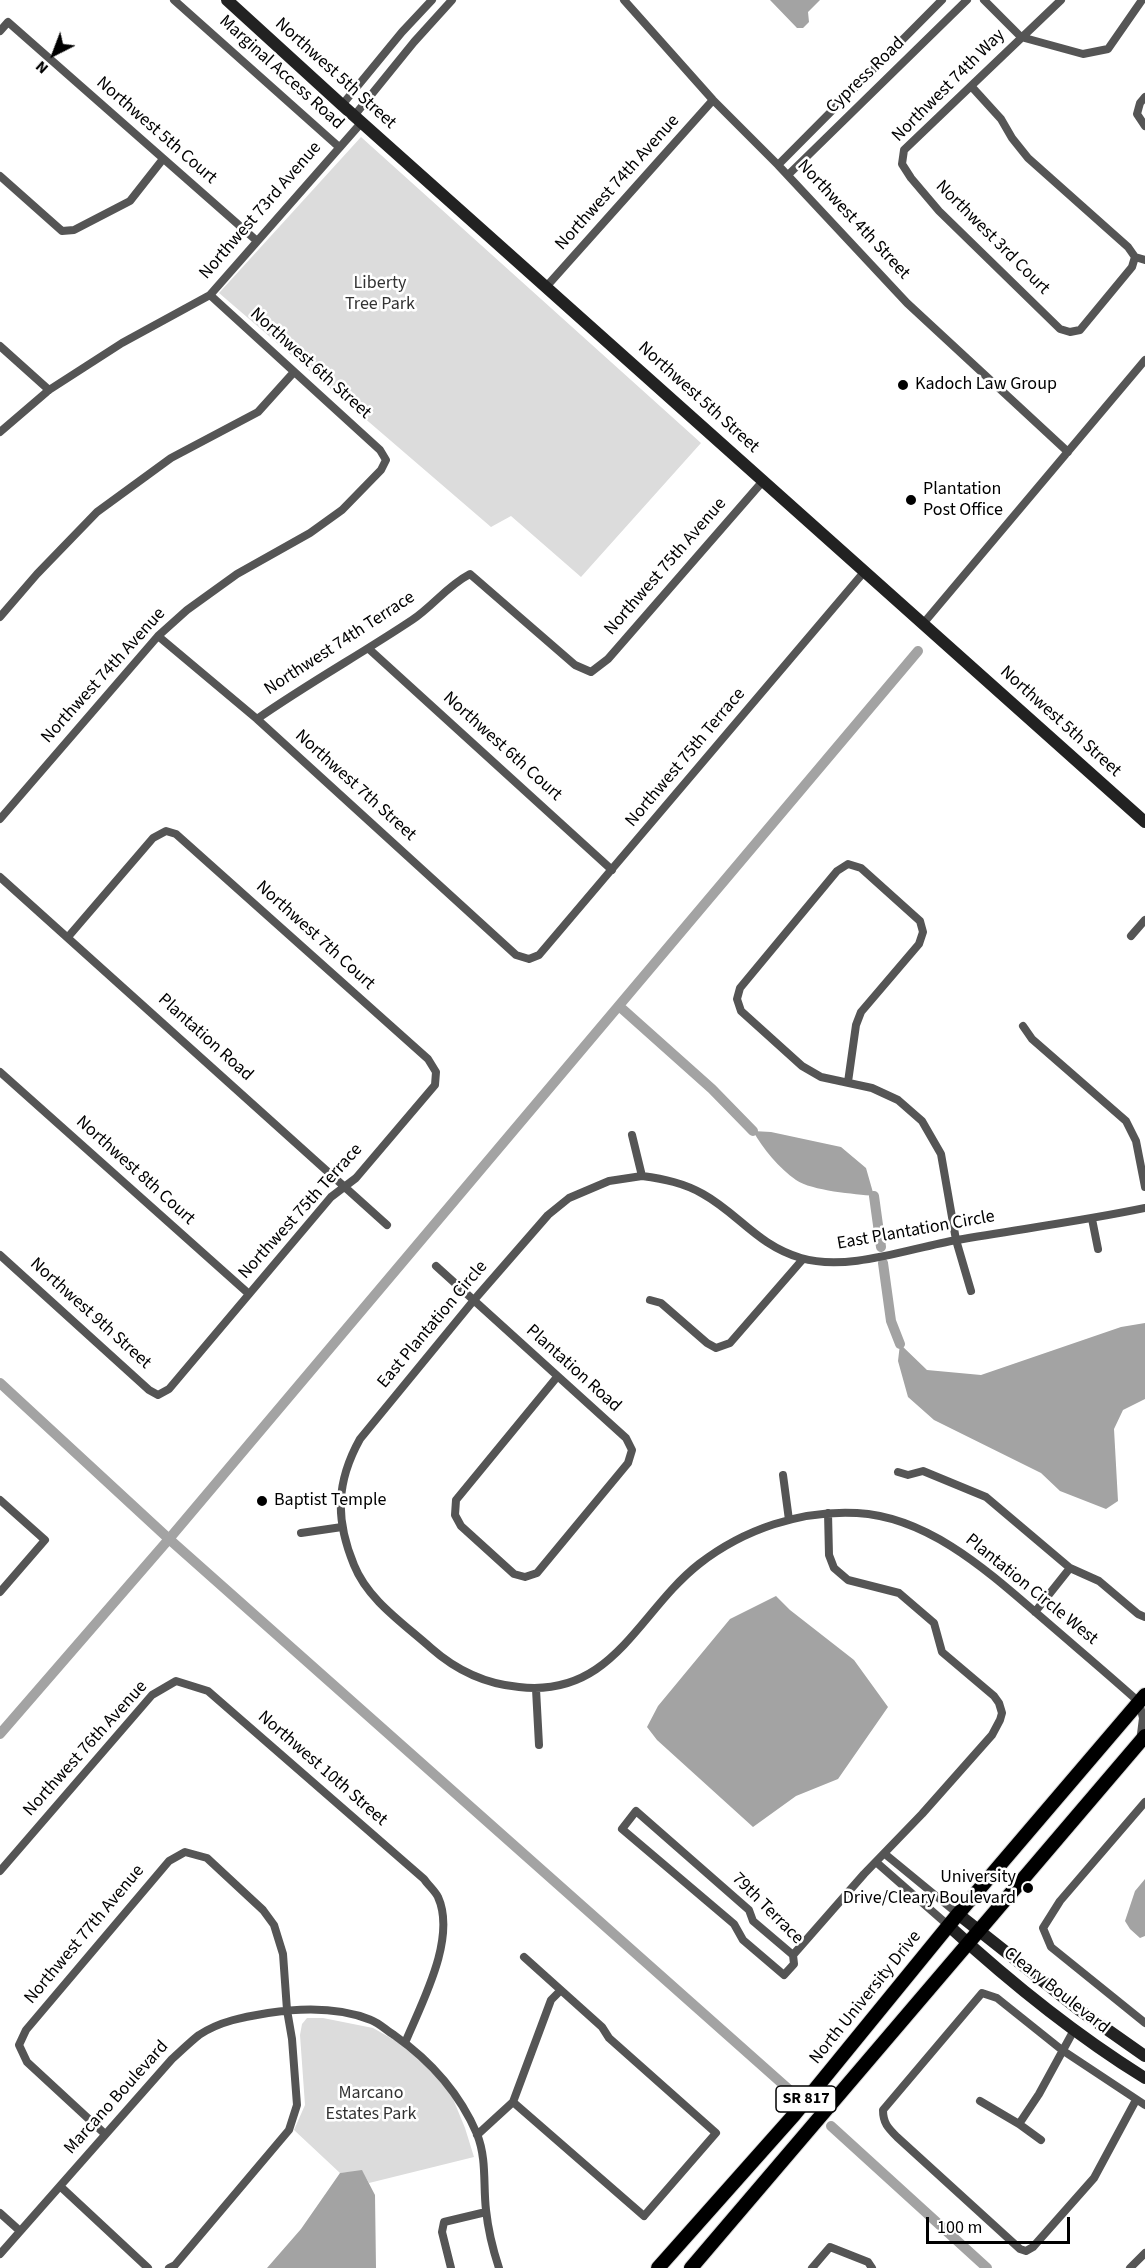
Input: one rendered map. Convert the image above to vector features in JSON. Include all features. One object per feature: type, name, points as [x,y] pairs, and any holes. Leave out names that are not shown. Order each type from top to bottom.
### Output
[{"type":"main road","name":"North University Drive","points":[[658,2268],[794,2115],[958,1914],[1142,1698]]},
{"type":"main road","name":"SR 817","points":[[691,2268],[1142,1739]]},
{"type":"main road","points":[[668,2268],[681,2252],[681,2243]]},
{"type":"street","name":"Marginal Access Road","points":[[174,0],[339,147]]},
{"type":"street","name":"Northwest 5th Street","points":[[226,0],[840,548],[922,625],[1145,822]]},
{"type":"street","points":[[342,105],[402,32],[432,0]]},
{"type":"street","name":"Northwest 73rd Avenue","points":[[0,432],[49,390],[122,343],[210,295],[339,147],[414,42],[452,0]]},
{"type":"street","name":"Northwest 4th Street","points":[[624,0],[713,100],[788,175],[907,303],[1068,453]]},
{"type":"street","points":[[778,165],[942,0]]},
{"type":"street","name":"Cypress Road","points":[[788,175],[967,0]]},
{"type":"street","points":[[984,0],[1021,37],[1083,54],[1108,49],[1142,0]]},
{"type":"street","name":"Northwest 74th Way","points":[[902,157],[904,150],[1061,0]]},
{"type":"street","name":"Northwest 5th Court","points":[[0,31],[8,22],[257,241]]},
{"type":"street","points":[[971,86],[1001,119],[1028,158],[1128,247],[1135,257],[1145,260]]},
{"type":"street","points":[[1145,97],[1140,103],[1137,114],[1145,126]]},
{"type":"street","name":"Northwest 74th Avenue","points":[[546,287],[713,100]]},
{"type":"street","name":"Northwest 3rd Court","points":[[902,157],[902,164],[911,178],[958,232],[995,264],[1016,288],[1060,329],[1070,332],[1080,330],[1132,267],[1135,257]]},
{"type":"street","points":[[0,176],[62,231],[74,230],[130,201],[163,159]]},
{"type":"street","name":"Northwest 6th Street","points":[[210,295],[380,450],[386,460]]},
{"type":"street","points":[[0,346],[49,390]]},
{"type":"street","points":[[922,625],[1145,360]]},
{"type":"street","points":[[0,617],[37,574],[97,512],[171,458],[258,412],[294,372]]},
{"type":"street","name":"Northwest 74th Avenue","points":[[0,819],[158,636],[187,610],[237,574],[310,533],[342,510],[381,470],[386,460]]},
{"type":"street","name":"Northwest 75th Avenue","points":[[470,574],[575,665],[591,672],[608,659],[763,481]]},
{"type":"street","name":"Northwest 75th Terrace","points":[[529,959],[539,956],[864,572]]},
{"type":"street","name":"Northwest 74th Terrace","points":[[257,719],[300,689],[416,617],[454,582],[470,574]]},
{"type":"street","name":"Northwest 7th Street","points":[[158,636],[257,719],[516,956],[529,959]]},
{"type":"street","name":"Northwest 6th Court","points":[[369,648],[612,870]]},
{"type":"street","name":"Northwest 7th Court","points":[[68,938],[153,838],[166,831],[176,834],[428,1059],[436,1072]]},
{"type":"street","points":[[849,1082],[856,1025],[861,1012],[919,944],[923,932],[920,921],[861,868],[848,864],[837,871],[740,988],[737,999],[741,1011],[802,1066],[821,1077],[872,1088],[898,1100],[922,1121],[941,1154],[956,1240],[971,1291]]},
{"type":"street","name":"Plantation Road","points":[[0,876],[387,1225]]},
{"type":"street","points":[[1131,936],[1145,920]]},
{"type":"street","points":[[1023,1026],[1032,1039],[1126,1121],[1136,1141],[1145,1187]]},
{"type":"street","name":"Northwest 8th Court","points":[[0,1072],[249,1294]]},
{"type":"street","name":"Northwest 75th Terrace","points":[[158,1395],[170,1389],[331,1197],[356,1178],[435,1085],[436,1072]]},
{"type":"street","points":[[632,1135],[642,1176]]},
{"type":"street","name":"East Plantation Circle","points":[[342,1527],[341,1493],[348,1462],[360,1439],[474,1300],[548,1215],[570,1198],[609,1181],[642,1176],[674,1181],[704,1194],[760,1239],[786,1253],[803,1259],[850,1262],[956,1240],[1092,1219],[1145,1208]]},
{"type":"street","points":[[1092,1219],[1098,1249]]},
{"type":"street","name":"Northwest 9th Street","points":[[0,1255],[149,1390],[158,1395]]},
{"type":"street","points":[[650,1300],[661,1303],[707,1343],[716,1348],[730,1343],[803,1259]]},
{"type":"street","name":"Plantation Road","points":[[436,1266],[626,1438],[632,1450],[628,1463],[537,1573],[525,1576],[514,1574],[461,1526],[455,1515],[456,1500],[557,1377]]},
{"type":"street","points":[[898,1472],[908,1475],[923,1471],[986,1497],[1070,1568],[1100,1581],[1138,1614],[1145,1617]]},
{"type":"street","points":[[783,1475],[789,1520]]},
{"type":"street","points":[[0,1500],[45,1540],[0,1592]]},
{"type":"street","points":[[793,1955],[992,1735],[1002,1713],[994,1696],[942,1652],[934,1623],[898,1593],[848,1580],[834,1568],[829,1555],[828,1513]]},
{"type":"street","name":"Plantation Circle West","points":[[342,1527],[348,1551],[358,1575],[377,1601],[447,1661],[472,1676],[500,1685],[536,1689],[565,1685],[595,1671],[621,1649],[697,1565],[750,1533],[789,1520],[828,1513],[859,1513],[884,1517],[923,1532],[963,1554],[1142,1698]]},
{"type":"street","points":[[301,1533],[342,1527]]},
{"type":"street","points":[[1035,1612],[1070,1568]]},
{"type":"street","name":"Northwest 76th Avenue","points":[[0,1871],[152,1695],[176,1681]]},
{"type":"street","name":"Northwest 10th Street","points":[[176,1681],[208,1691],[424,1879],[438,1896],[444,1936],[434,1970],[405,2043]]},
{"type":"street","points":[[536,1689],[539,1745]]},
{"type":"street","points":[[1142,1698],[1142,1739]]},
{"type":"street","points":[[1145,1802],[1060,1901],[1043,1928],[1051,1947],[1145,2023]]},
{"type":"street","name":"79th Terrace","points":[[636,1811],[749,1910],[753,1921],[793,1955],[794,1964],[784,1975],[743,1940],[734,1924],[622,1829],[636,1811]]},
{"type":"street","name":"Northwest 77th Avenue","points":[[105,2134],[27,2062],[19,2045],[26,2030],[169,1861],[185,1852],[207,1858],[263,1910],[274,1925],[283,1954],[287,2010]]},
{"type":"street","points":[[885,1854],[958,1914]]},
{"type":"street","points":[[876,1862],[949,1926]]},
{"type":"street","name":"Cleary Boulevard","points":[[958,1914],[1078,2009],[1145,2056]]},
{"type":"street","name":"Cleary Boulevard","points":[[949,1926],[1012,1982],[1074,2030],[1145,2078]]},
{"type":"street","points":[[513,2102],[644,2216],[716,2133],[609,2038],[602,2027],[524,1957]]},
{"type":"street","points":[[477,2135],[513,2102],[552,2001],[560,1991]]},
{"type":"street","points":[[1136,2100],[1094,2178],[1026,2251],[1020,2249],[897,2137],[883,2119],[883,2110],[982,1993],[997,1998],[1062,2050],[1145,2105]]},
{"type":"street","points":[[169,2268],[175,2265],[289,2130],[297,2106],[292,2039],[287,2010]]},
{"type":"street","name":"Marcano Boulevard","points":[[0,2254],[172,2059],[200,2035],[233,2019],[287,2010],[317,2010],[344,2012],[372,2020],[405,2043],[445,2079],[462,2105],[477,2135],[484,2160],[486,2212],[499,2268]]},
{"type":"street","points":[[1019,2124],[1039,2094],[1074,2030]]},
{"type":"street","points":[[980,2101],[1041,2140]]},
{"type":"street","points":[[61,2187],[148,2268]]},
{"type":"street","points":[[451,2268],[442,2232],[444,2222],[486,2212]]},
{"type":"street","points":[[0,2213],[20,2230]]},
{"type":"street","points":[[812,2268],[830,2247],[868,2262],[872,2268]]},
{"type":"street","points":[[1130,2268],[1145,2253]]},
{"type":"green space","name":"Liberty Tree Park","points":[[361,137],[701,443],[581,577],[511,516],[491,527],[219,293]]},
{"type":"green space","name":"Marcano Estates Park","points":[[307,2018],[323,2018],[373,2028],[412,2050],[451,2094],[474,2157],[369,2183],[362,2171],[340,2173],[294,2130],[305,2105],[300,2035],[302,2024]]},
{"type":"shaded area","points":[[770,0],[820,0],[808,12],[809,22],[803,28],[797,28]]},
{"type":"shaded area","points":[[753,1131],[771,1132],[841,1147],[866,1168],[874,1196],[845,1193],[803,1184],[772,1158]]},
{"type":"shaded area","points":[[1145,1323],[1145,1399],[1123,1410],[1114,1429],[1118,1501],[1106,1509],[1060,1491],[1041,1473],[934,1420],[908,1397],[898,1361],[900,1344],[927,1370],[981,1375],[1121,1327]]},
{"type":"shaded area","points":[[776,1596],[790,1610],[854,1660],[888,1707],[838,1779],[796,1796],[753,1827],[657,1740],[647,1727],[658,1706],[730,1619]]},
{"type":"shaded area","points":[[1145,1879],[1145,1936],[1140,1938],[1125,1921],[1135,1891]]},
{"type":"shaded area","points":[[362,2170],[375,2195],[376,2268],[267,2268],[301,2229],[340,2173]]},
{"type":"waterway","points":[[0,1734],[169,1539],[918,651]]},
{"type":"waterway","points":[[619,1006],[712,1089],[753,1131]]},
{"type":"waterway","points":[[874,1196],[881,1247]]},
{"type":"waterway","points":[[883,1263],[891,1321],[900,1344]]},
{"type":"waterway","points":[[0,1383],[169,1539],[794,2094]]},
{"type":"waterway","points":[[831,2126],[987,2268]]},
{"type":"place","name":"Kadoch Law Group","points":[[903,385]]},
{"type":"place","name":"Plantation Post Office","points":[[911,500]]},
{"type":"place","name":"Baptist Temple","points":[[262,1501]]},
{"type":"place","name":"University Drive/Cleary Boulevard","points":[[1028,1888]]}]
